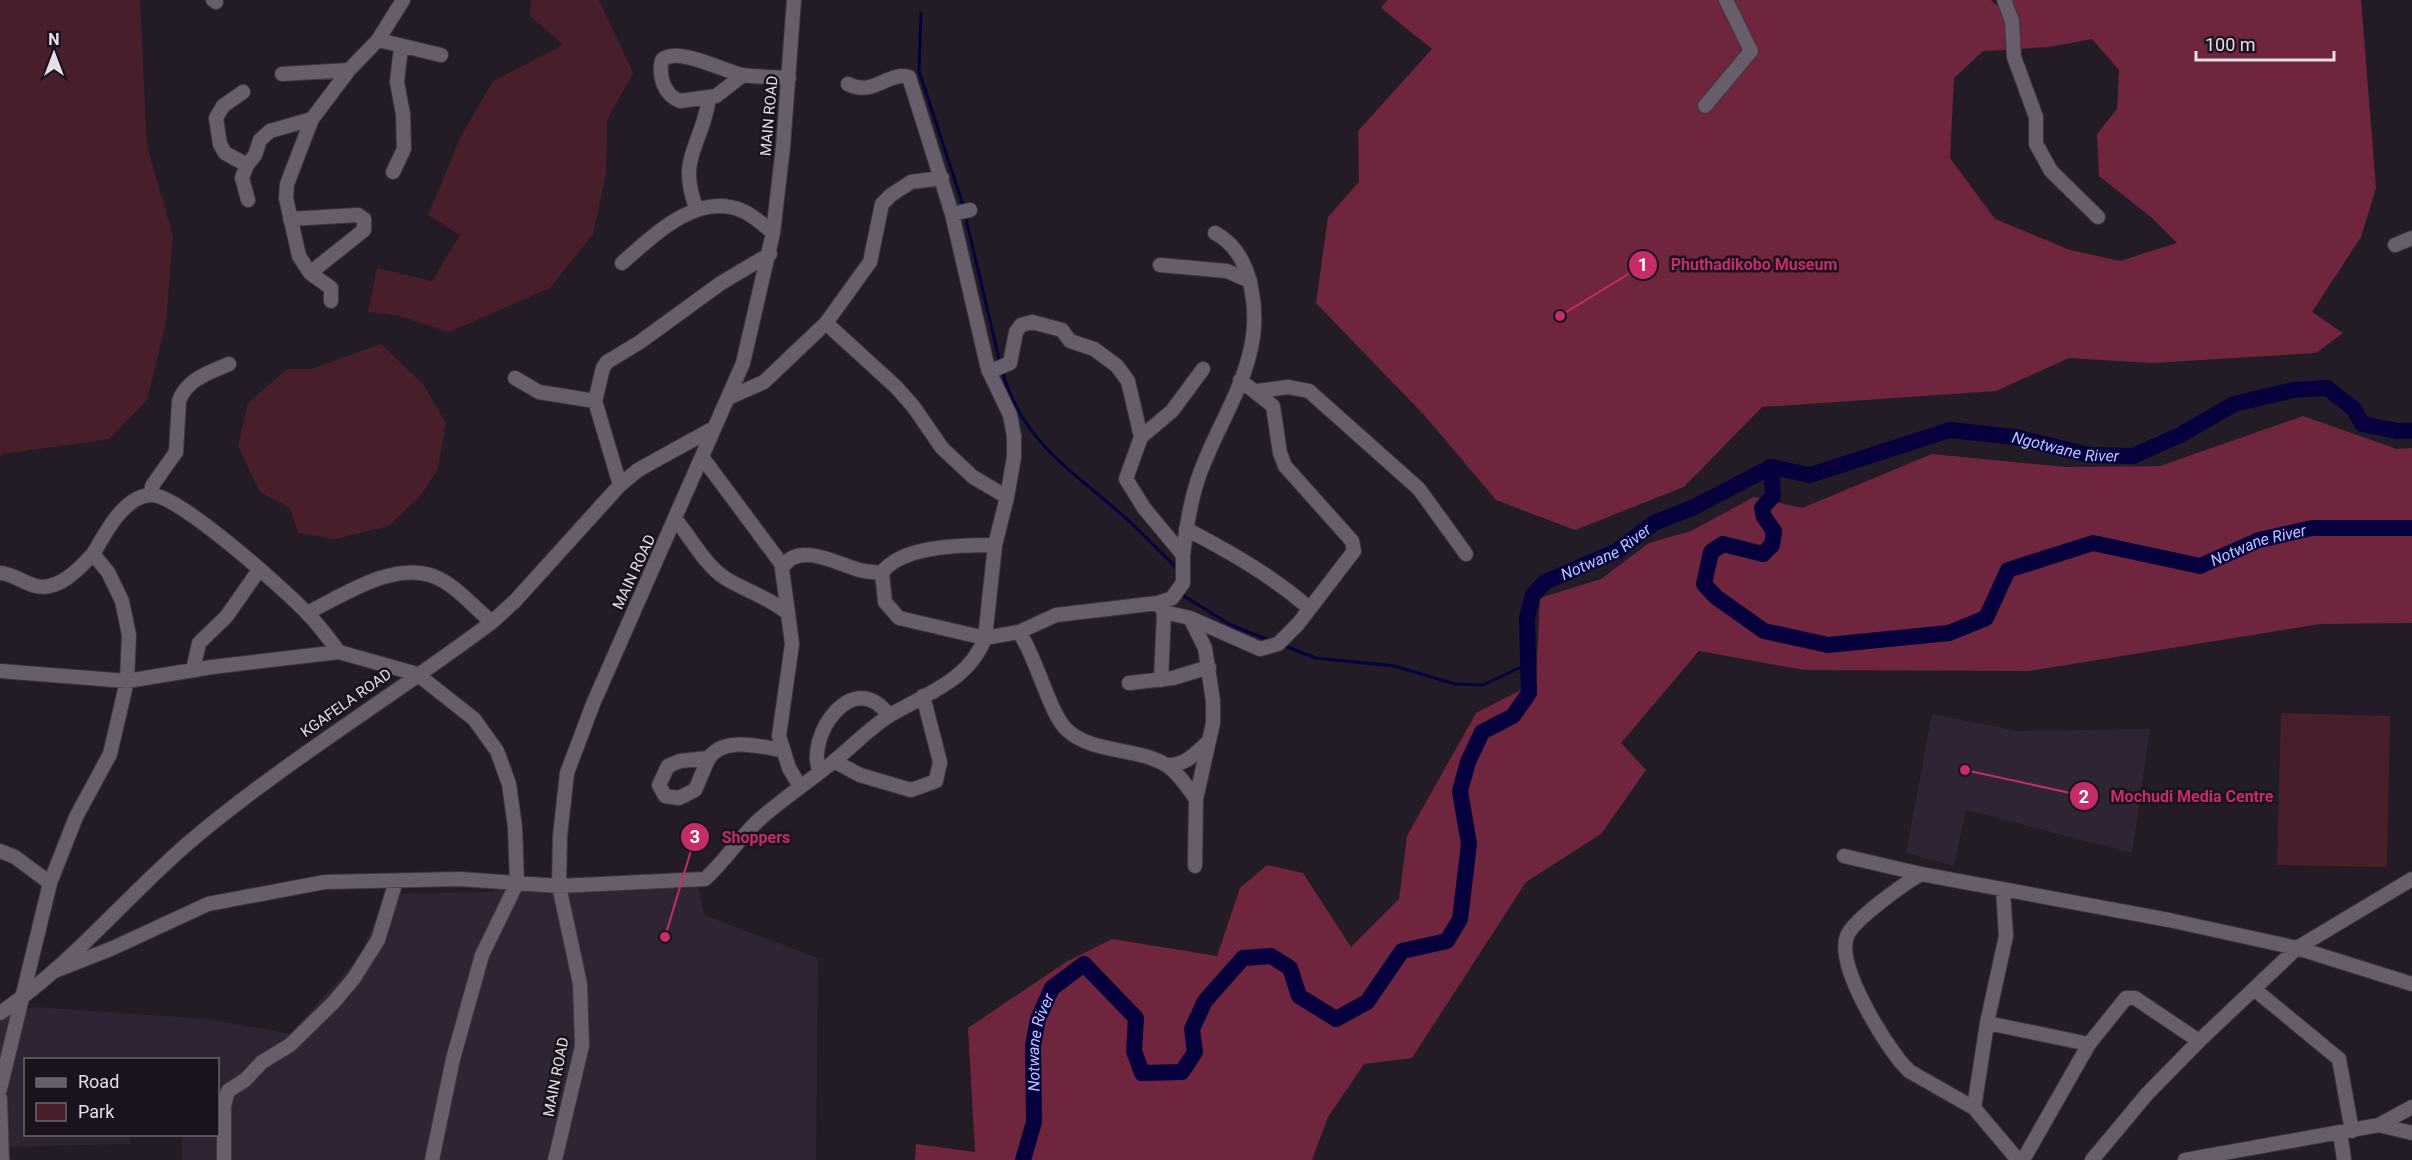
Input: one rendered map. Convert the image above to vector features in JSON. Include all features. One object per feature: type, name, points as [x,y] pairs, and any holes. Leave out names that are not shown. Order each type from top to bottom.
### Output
[{"type":"street","points":[[331,302],[331,288],[310,273],[299,256],[286,198],[287,184],[312,119],[349,70],[378,40],[403,0]]},
{"type":"street","name":"MAIN ROAD","points":[[555,1160],[582,1046],[580,984],[559,886],[560,836],[567,773],[593,704],[676,520],[743,363],[773,233],[789,78],[794,0]]},
{"type":"street","points":[[1705,106],[1751,51],[1726,0]]},
{"type":"street","points":[[2004,0],[2012,21],[2014,57],[2036,117],[2036,144],[2051,171],[2098,216]]},
{"type":"street","points":[[378,40],[441,55]]},
{"type":"street","points":[[393,172],[404,149],[403,114],[398,82],[401,47]]},
{"type":"street","points":[[743,75],[722,92],[709,98],[680,101],[673,99],[661,76],[662,60],[671,56],[695,60],[743,75],[789,78]]},
{"type":"street","points":[[282,74],[349,70]]},
{"type":"street","points":[[57,970],[113,948],[208,904],[325,882],[460,879],[559,886],[705,879],[758,821],[799,786],[820,772],[889,716],[951,682],[968,669],[980,652],[985,638],[995,545],[1007,498],[1014,457],[1014,436],[1010,415],[960,212],[942,178],[909,77],[900,76],[866,89],[848,84]]},
{"type":"street","points":[[243,92],[223,106],[216,118],[220,144],[225,153],[247,165]]},
{"type":"street","points":[[697,210],[687,179],[688,162],[702,132],[709,98]]},
{"type":"street","points":[[248,200],[242,178],[247,165],[255,155],[260,140],[270,131],[312,119]]},
{"type":"street","points":[[730,397],[764,382],[826,322],[870,262],[882,204],[900,187],[911,182],[942,178]]},
{"type":"street","points":[[622,263],[668,226],[697,210],[727,207],[742,210],[773,233]]},
{"type":"street","points":[[290,219],[358,215],[364,219],[364,230],[310,273]]},
{"type":"street","points":[[1161,680],[1165,604],[1184,583],[1183,555],[1186,529],[1198,478],[1249,357],[1253,332],[1250,281],[1235,248],[1215,233]]},
{"type":"street","points":[[2395,245],[2412,238]]},
{"type":"street","points":[[620,485],[595,401],[603,368],[608,362],[640,342],[721,283],[770,254]]},
{"type":"street","points":[[1160,266],[1227,271],[1250,281]]},
{"type":"street","points":[[826,322],[896,387],[913,406],[942,448],[973,477],[1007,498]]},
{"type":"street","points":[[998,369],[1021,325],[1032,322],[1062,330],[1070,341],[1094,349],[1117,366],[1128,381],[1141,437]]},
{"type":"street","points":[[151,495],[152,486],[176,452],[179,401],[182,393],[192,381],[229,364]]},
{"type":"street","points":[[1183,555],[1144,508],[1126,479],[1141,437],[1172,411],[1203,369]]},
{"type":"street","points":[[514,378],[539,392],[595,401]]},
{"type":"street","points":[[882,573],[885,602],[899,618],[985,638],[1019,632],[1056,615],[1165,604],[1190,618],[1260,649],[1278,644],[1352,554],[1353,544],[1285,465],[1280,453],[1275,411],[1257,391],[1240,380]]},
{"type":"street","points":[[1257,391],[1288,387],[1309,391],[1419,489],[1466,554]]},
{"type":"street","name":"KGAFELA ROAD","points":[[0,1013],[57,970],[185,846],[260,785],[492,622],[515,601],[620,485],[638,470],[714,428]]},
{"type":"street","points":[[702,457],[783,566],[792,644],[779,736],[782,750],[799,786]]},
{"type":"street","points":[[0,573],[12,575],[38,587],[54,585],[67,579],[93,554],[118,515],[139,497],[151,495],[165,497],[259,570],[307,613],[339,652]]},
{"type":"street","points":[[676,520],[725,578],[762,595],[788,613]]},
{"type":"street","points":[[1186,529],[1247,561],[1278,582],[1309,608]]},
{"type":"street","points":[[783,566],[798,556],[809,555],[866,572],[882,573],[896,559],[925,551],[959,545],[995,545]]},
{"type":"street","points":[[0,1089],[51,883],[76,817],[110,754],[127,681],[129,635],[122,601],[108,572],[93,554]]},
{"type":"street","points":[[193,670],[199,643],[226,617],[259,570]]},
{"type":"street","points":[[307,613],[377,581],[418,572],[435,577],[492,622]]},
{"type":"street","points":[[1190,618],[1201,634],[1213,689],[1213,723],[1196,799],[1195,866]]},
{"type":"street","points":[[1019,632],[1040,671],[1060,721],[1068,731],[1085,740],[1141,754],[1168,765],[1178,765],[1190,759],[1208,742]]},
{"type":"street","points":[[0,671],[127,681],[193,670],[339,652],[417,674],[474,719],[497,751],[509,784],[515,827],[517,883],[482,955],[453,1059],[432,1160]]},
{"type":"street","points":[[1129,683],[1161,680],[1209,667]]},
{"type":"street","points":[[834,761],[860,775],[905,789],[922,788],[936,781],[940,762],[923,696]]},
{"type":"street","points":[[820,772],[815,762],[819,740],[842,704],[849,700],[865,698],[879,705],[889,716]]},
{"type":"street","points":[[708,758],[719,747],[732,744],[782,750]]},
{"type":"street","points":[[1168,765],[1196,799]]},
{"type":"street","points":[[0,851],[15,857],[51,883]]},
{"type":"street","points":[[1844,856],[1921,874],[2169,920],[2297,948],[2412,984]]},
{"type":"street","points":[[1921,874],[1901,887],[1851,929],[1844,956],[1855,983],[1899,1060],[1909,1071],[1974,1108],[2018,1160]]},
{"type":"street","points":[[2092,1160],[2136,1107],[2199,1041],[2297,948],[2412,879]]},
{"type":"street","points":[[224,1160],[224,1106],[228,1091],[245,1080],[262,1062],[290,1045],[334,1002],[354,978],[378,940],[396,881]]},
{"type":"street","points":[[1974,1108],[1987,1023],[2006,936],[2003,890]]},
{"type":"street","points":[[2254,989],[2310,1032],[2341,1062],[2346,1132],[2344,1160]]},
{"type":"street","points":[[2023,1160],[2089,1044],[2129,996],[2199,1041]]},
{"type":"street","points":[[1987,1023],[2089,1044]]},
{"type":"street","points":[[0,1098],[2,1160]]},
{"type":"street","points":[[2185,1160],[2252,1153],[2379,1125],[2412,1107]]},
{"type":"street","points":[[2379,1125],[2412,1133]]},
{"type":"shaded area","points":[[1387,0],[1991,0],[1998,6],[2010,0],[2361,0],[2376,188],[2361,237],[2312,312],[2343,333],[2316,353],[2151,363],[2069,358],[1996,391],[1762,407],[1684,487],[1575,530],[1496,500],[1425,416],[1316,303],[1328,217],[1359,182],[1358,131],[1432,49],[1381,8]],"holes":[[[2092,39],[2119,70],[2117,109],[2097,134],[2099,176],[2151,217],[2177,243],[2120,261],[2070,250],[1995,219],[1950,158],[1954,78],[1983,51],[2049,47]]]},
{"type":"shaded area","points":[[2303,416],[2397,449],[2412,448],[2412,623],[2320,624],[2029,671],[1804,670],[1699,651],[1621,743],[1646,770],[1601,834],[1526,882],[1412,1058],[1364,1064],[1328,1117],[1312,1160],[915,1160],[916,1144],[975,1152],[968,1028],[1066,962],[1112,939],[1217,956],[1240,888],[1267,865],[1303,873],[1351,947],[1399,899],[1407,836],[1476,713],[1536,682],[1540,598],[1601,579],[1649,543],[1691,531],[1754,497],[1802,508],[1932,454],[2066,467],[2160,466]]},
{"type":"shaded area","points":[[1932,714],[2018,731],[2150,729],[2132,853],[1966,810],[1954,866],[1906,853]]},
{"type":"shaded area","points":[[517,883],[698,887],[704,915],[818,958],[816,1160],[182,1160],[182,1136],[219,1136],[219,1058],[24,1058],[24,1136],[130,1136],[130,1144],[0,1147],[0,1021],[12,1013],[34,1007],[207,1019],[290,1034],[359,957],[386,894],[492,892]]},
{"type":"green space","points":[[0,0],[140,0],[147,146],[173,236],[166,322],[147,400],[109,439],[2,454],[0,458]]},
{"type":"green space","points":[[531,0],[599,0],[633,73],[607,120],[606,173],[593,234],[550,288],[449,332],[396,315],[368,312],[377,268],[432,281],[460,235],[428,215],[461,136],[493,81],[563,45],[530,16]]},
{"type":"green space","points":[[381,344],[423,384],[446,423],[438,469],[421,495],[389,526],[335,539],[298,533],[290,508],[260,492],[238,446],[248,403],[287,369],[311,369]]},
{"type":"green space","points":[[2281,713],[2390,716],[2387,867],[2277,865]]},
{"type":"waterway","points":[[921,13],[919,71],[964,208]]},
{"type":"waterway","points":[[965,215],[1000,363]]},
{"type":"waterway","points":[[1002,370],[1011,396],[1037,437],[1070,471],[1135,526],[1174,565],[1177,572]]},
{"type":"waterway","name":"Ngotwane River","points":[[1771,467],[1810,475],[1950,430],[2015,437],[2089,455],[2133,456],[2180,435],[2234,404],[2293,390],[2327,388],[2354,409],[2362,424],[2397,431],[2412,431]]},
{"type":"waterway","name":"Notwane River","points":[[1023,1160],[1034,1122],[1033,1046],[1038,1019],[1052,988],[1084,964],[1136,1018],[1134,1051],[1142,1073],[1182,1072],[1195,1052],[1192,1029],[1205,1001],[1243,958],[1271,956],[1290,968],[1299,996],[1336,1019],[1367,1002],[1402,951],[1447,941],[1460,919],[1469,844],[1460,791],[1468,762],[1482,732],[1513,716],[1529,693],[1527,618],[1533,595],[1545,582],[1617,551],[1654,523],[1692,508],[1771,467],[1773,496],[1762,508],[1764,517],[1774,531],[1772,545],[1763,554],[1723,544],[1711,552],[1704,584],[1716,597],[1764,631],[1828,645],[1949,633],[1986,618],[2008,570],[2093,543],[2200,566],[2259,540],[2312,528],[2412,528]]},
{"type":"waterway","points":[[1183,592],[1184,596],[1229,624],[1271,641]]},
{"type":"waterway","points":[[1282,645],[1316,658],[1394,666],[1455,684],[1483,685],[1528,664]]},
{"type":"place","name":"Phuthadikobo Museum","points":[[1560,316]]},
{"type":"place","name":"Mochudi Media Centre","points":[[1965,770]]},
{"type":"place","name":"Shoppers","points":[[665,937]]}]
